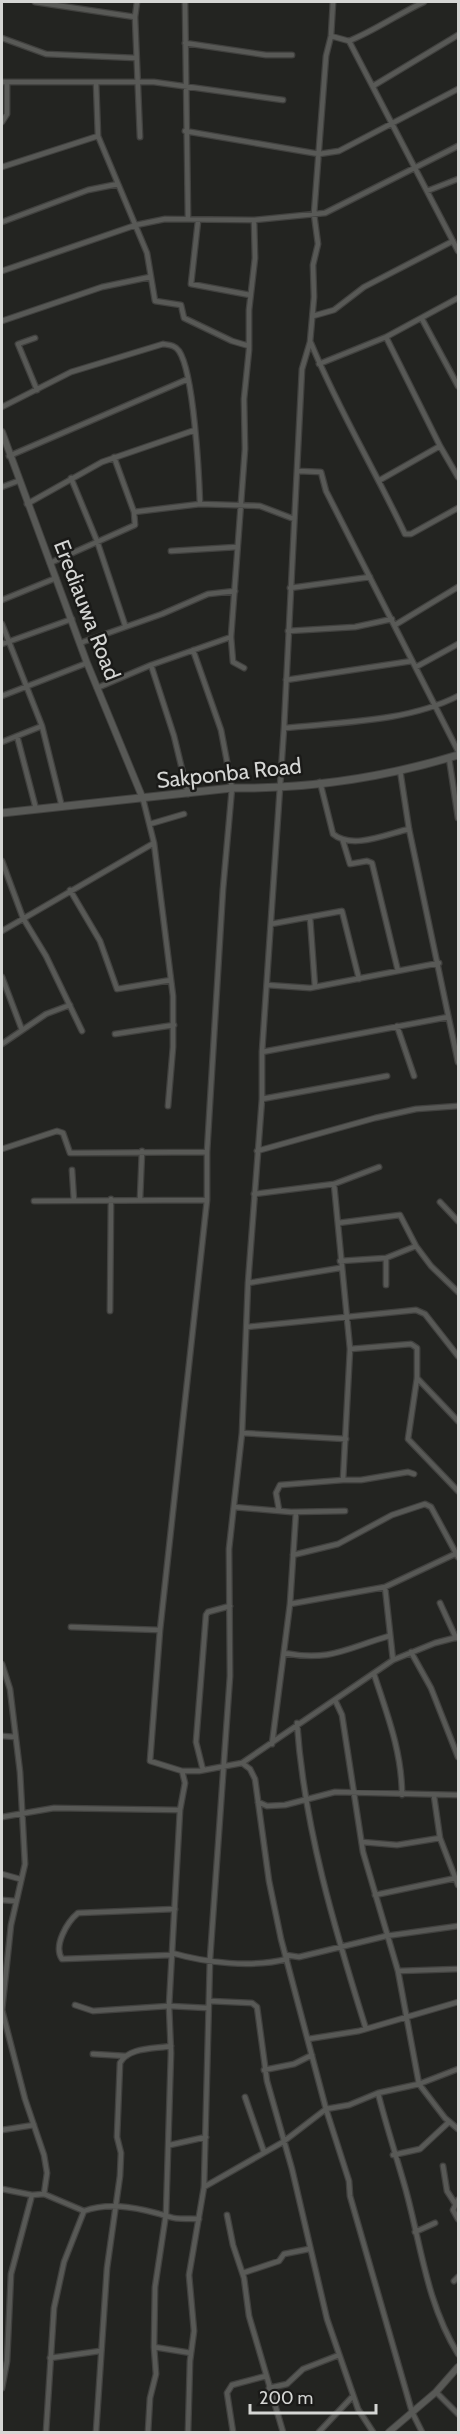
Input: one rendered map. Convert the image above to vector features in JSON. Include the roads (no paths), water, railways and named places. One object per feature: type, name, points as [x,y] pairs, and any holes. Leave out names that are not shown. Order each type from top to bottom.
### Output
[{"type":"main road","name":"Sakponba Road","points":[[2,813],[232,788],[321,782],[400,770],[459,755]]},
{"type":"street","points":[[36,2],[67,4],[135,17]]},
{"type":"street","points":[[137,2],[135,17],[140,137]]},
{"type":"street","points":[[185,2],[184,85],[188,219]]},
{"type":"street","points":[[188,2433],[194,2331],[189,2275],[204,2187],[210,1959],[230,1676],[229,1549],[242,1433],[248,1283],[262,1099],[262,1052],[284,728],[302,369],[310,342],[313,316],[313,265],[318,244],[314,214],[326,56],[331,36],[333,2]]},
{"type":"street","points":[[331,36],[349,41],[379,29],[399,14],[424,2]]},
{"type":"street","points":[[373,86],[459,35]]},
{"type":"street","points":[[2,38],[46,54],[136,58]]},
{"type":"street","points":[[349,41],[459,251]]},
{"type":"street","points":[[185,43],[266,55],[292,55]]},
{"type":"street","points":[[2,122],[7,114],[4,82],[138,84],[154,82],[283,100]]},
{"type":"street","points":[[96,82],[98,136],[147,253],[155,301],[181,305],[184,318],[232,341],[249,346]]},
{"type":"street","points":[[185,131],[319,154],[339,151],[459,90]]},
{"type":"street","points":[[2,167],[98,136]]},
{"type":"street","points":[[2,271],[136,225],[165,219],[254,220],[314,214],[344,206],[415,166],[459,146]]},
{"type":"street","points":[[427,191],[459,179]]},
{"type":"street","points":[[2,222],[88,189],[118,184]]},
{"type":"street","points":[[244,668],[233,662],[231,637],[245,449],[244,399],[249,346],[250,295],[255,258],[254,220]]},
{"type":"street","points":[[198,221],[191,284],[250,295]]},
{"type":"street","points":[[313,316],[334,310],[364,287],[453,241]]},
{"type":"street","points":[[2,321],[102,287],[150,277]]},
{"type":"street","points":[[319,364],[386,337],[459,298]]},
{"type":"street","points":[[422,319],[459,386]]},
{"type":"street","points":[[386,337],[440,446],[459,477]]},
{"type":"street","points":[[35,338],[18,344],[37,390]]},
{"type":"street","points":[[310,342],[347,423],[408,535],[459,508]]},
{"type":"street","points":[[2,407],[70,372],[163,344],[178,348],[188,379],[195,430],[200,504]]},
{"type":"street","points":[[9,456],[188,379]]},
{"type":"street","points":[[27,504],[71,478],[114,457],[195,430]]},
{"type":"street","name":"Erediauwa Road","points":[[2,432],[18,481],[87,663],[143,799]]},
{"type":"street","points":[[380,480],[440,446]]},
{"type":"street","points":[[50,563],[135,525],[134,512],[114,457]]},
{"type":"street","points":[[298,471],[320,471],[326,491],[459,751]]},
{"type":"street","points":[[71,478],[97,541],[125,625]]},
{"type":"street","points":[[2,487],[18,481]]},
{"type":"street","points":[[134,512],[200,504],[269,508],[294,519]]},
{"type":"street","points":[[171,551],[237,547]]},
{"type":"street","points":[[290,588],[370,577]]},
{"type":"street","points":[[2,600],[56,578]]},
{"type":"street","points":[[395,625],[459,587]]},
{"type":"street","points":[[80,643],[125,625],[162,614],[208,594],[235,591]]},
{"type":"street","points":[[288,631],[355,627],[392,618]]},
{"type":"street","points":[[2,644],[72,619]]},
{"type":"street","points":[[2,624],[42,726],[63,807]]},
{"type":"street","points":[[97,688],[151,665],[231,637]]},
{"type":"street","points":[[416,667],[459,644]]},
{"type":"street","points":[[193,650],[221,730],[232,788],[223,889],[207,1152],[207,1200],[148,1757],[153,1764],[182,1771],[223,1767],[250,1759],[297,1723],[393,1660],[457,1638],[440,1603]]},
{"type":"street","points":[[286,680],[412,661]]},
{"type":"street","points":[[2,696],[87,663]]},
{"type":"street","points":[[151,665],[174,736],[188,794]]},
{"type":"street","points":[[284,728],[356,720],[438,707],[459,696]]},
{"type":"street","points":[[2,742],[42,726]]},
{"type":"street","points":[[16,736],[36,809]]},
{"type":"street","points":[[449,758],[459,818]]},
{"type":"street","points":[[400,770],[409,829],[439,963],[451,1034],[459,1062]]},
{"type":"street","points":[[321,782],[333,834],[343,841],[356,841],[409,829]]},
{"type":"street","points":[[143,799],[154,843],[171,980],[174,1025],[168,1106]]},
{"type":"street","points":[[150,824],[184,814]]},
{"type":"street","points":[[343,841],[350,864],[367,861],[372,863],[398,971]]},
{"type":"street","points":[[2,931],[154,843]]},
{"type":"street","points":[[2,861],[23,918],[82,1031]]},
{"type":"street","points":[[70,890],[100,940],[117,989],[171,980]]},
{"type":"street","points":[[271,924],[342,911],[359,979]]},
{"type":"street","points":[[310,917],[315,987]]},
{"type":"street","points":[[267,985],[315,987],[439,963]]},
{"type":"street","points":[[2,977],[4,989],[22,1030]]},
{"type":"street","points":[[2,1044],[46,1014],[70,1005]]},
{"type":"street","points":[[262,1052],[448,1017]]},
{"type":"street","points":[[115,1034],[174,1025]]},
{"type":"street","points":[[397,1026],[414,1076]]},
{"type":"street","points":[[451,1034],[459,1032]]},
{"type":"street","points":[[262,1099],[387,1076]]},
{"type":"street","points":[[257,1151],[375,1118],[416,1109],[459,1106]]},
{"type":"street","points":[[2,1149],[57,1131],[63,1133],[70,1153],[207,1152]]},
{"type":"street","points":[[140,1199],[142,1151]]},
{"type":"street","points":[[254,1194],[334,1184],[380,1167]]},
{"type":"street","points":[[72,1170],[74,1201]]},
{"type":"street","points":[[334,1184],[344,1308],[349,1316],[350,1349],[343,1480]]},
{"type":"street","points":[[34,1201],[111,1198],[207,1200]]},
{"type":"street","points":[[110,1311],[111,1198]]},
{"type":"street","points":[[440,1202],[459,1221]]},
{"type":"street","points":[[338,1223],[400,1215],[416,1246],[431,1266],[459,1292]]},
{"type":"street","points":[[340,1260],[386,1258],[416,1246]]},
{"type":"street","points":[[386,1258],[386,1285]]},
{"type":"street","points":[[248,1283],[340,1268]]},
{"type":"street","points":[[247,1327],[421,1311],[459,1356]]},
{"type":"street","points":[[350,1349],[414,1345],[418,1352],[417,1378],[408,1439],[459,1491]]},
{"type":"street","points":[[417,1378],[459,1421]]},
{"type":"street","points":[[242,1433],[346,1439]]},
{"type":"street","points":[[279,1510],[276,1492],[280,1485],[361,1480],[408,1472],[414,1474]]},
{"type":"street","points":[[290,1604],[385,1587],[457,1555],[431,1507],[425,1504],[392,1515],[338,1545],[293,1554]]},
{"type":"street","points":[[234,1508],[296,1512],[345,1511]]},
{"type":"street","points":[[272,1744],[290,1604],[296,1512]]},
{"type":"street","points":[[294,1548],[300,1551]]},
{"type":"street","points":[[385,1587],[393,1660]]},
{"type":"street","points":[[203,1770],[197,1754],[196,1742],[206,1615],[208,1612],[230,1606]]},
{"type":"street","points":[[71,1627],[160,1630]]},
{"type":"street","points":[[284,1653],[308,1658],[332,1655],[389,1636]]},
{"type":"street","points":[[411,1652],[431,1688],[459,1757]]},
{"type":"street","points":[[2,1664],[10,1689],[25,1864],[15,1901],[4,1962],[2,2006],[17,2070],[47,2173],[44,2194]]},
{"type":"street","points":[[374,1674],[398,1749],[402,1772],[402,1795]]},
{"type":"street","points":[[335,1700],[342,1714],[362,1842],[386,1936],[398,1971],[419,2084],[450,2122],[459,2129]]},
{"type":"street","points":[[297,1723],[306,1799],[340,1948],[366,2029]]},
{"type":"street","points":[[272,1731],[282,1734]]},
{"type":"street","points":[[2,1736],[15,1737]]},
{"type":"street","points":[[250,1759],[250,1769]]},
{"type":"street","points":[[242,1763],[250,1769],[255,1779],[269,1881],[286,1957],[326,2109],[349,2181],[366,2255],[412,2412],[422,2433]]},
{"type":"street","points":[[148,2433],[150,2398],[156,2374],[155,2287],[166,2214],[170,2145],[169,2006],[180,1810],[185,1783],[182,1771]]},
{"type":"street","points":[[258,1802],[267,1806],[326,1793],[459,1795]]},
{"type":"street","points":[[435,1796],[440,1838],[459,1885]]},
{"type":"street","points":[[2,1817],[54,1808],[180,1810]]},
{"type":"street","points":[[362,1842],[397,1845],[440,1838]]},
{"type":"street","points":[[2,1874],[20,1879]]},
{"type":"street","points":[[375,1895],[456,1878]]},
{"type":"street","points":[[2,1900],[15,1901]]},
{"type":"street","points":[[175,1909],[78,1912],[68,1925],[59,1944],[58,1953],[62,1959],[172,1954],[259,1965],[386,1936],[459,1926]]},
{"type":"street","points":[[398,1971],[459,1969]]},
{"type":"street","points":[[209,2001],[247,2002],[256,2005],[264,2070],[309,2248],[339,2355],[358,2409],[373,2433]]},
{"type":"street","points":[[308,2039],[366,2029],[406,2016],[429,2013],[459,2002]]},
{"type":"street","points":[[75,2005],[93,2011],[169,2006],[208,2008]]},
{"type":"street","points":[[93,2054],[126,2056],[171,2046]]},
{"type":"street","points":[[264,2070],[294,2064],[312,2055]]},
{"type":"street","points":[[96,2433],[100,2351],[121,2153],[117,2137],[119,2069],[126,2056]]},
{"type":"street","points":[[204,2187],[283,2142],[326,2109],[349,2105],[378,2093],[419,2084],[459,2069]]},
{"type":"street","points":[[378,2093],[437,2312],[459,2354]]},
{"type":"street","points":[[245,2097],[264,2152]]},
{"type":"street","points":[[393,2155],[420,2149],[450,2122]]},
{"type":"street","points":[[2,2130],[34,2124]]},
{"type":"street","points":[[170,2145],[206,2137]]},
{"type":"street","points":[[443,2166],[447,2191],[457,2203],[453,2210],[459,2219]]},
{"type":"street","points":[[2,2189],[32,2196],[44,2194],[84,2211],[100,2205],[166,2214],[170,2217],[199,2218]]},
{"type":"street","points":[[2,2388],[7,2361],[11,2274],[32,2196]]},
{"type":"street","points":[[46,2433],[54,2308],[64,2262],[84,2211]]},
{"type":"street","points":[[227,2215],[243,2273],[249,2316],[283,2433]]},
{"type":"street","points":[[415,2232],[435,2223]]},
{"type":"street","points":[[243,2273],[279,2261],[284,2254],[309,2248]]},
{"type":"street","points":[[154,2347],[191,2353]]},
{"type":"street","points":[[50,2358],[100,2351]]},
{"type":"street","points":[[269,2388],[286,2384],[303,2369],[339,2355]]},
{"type":"street","points":[[389,2433],[436,2392],[459,2367]]},
{"type":"street","points":[[233,2433],[227,2393],[232,2385],[266,2376]]},
{"type":"street","points":[[436,2392],[459,2414]]},
{"type":"street","points":[[319,2433],[354,2396]]}]
